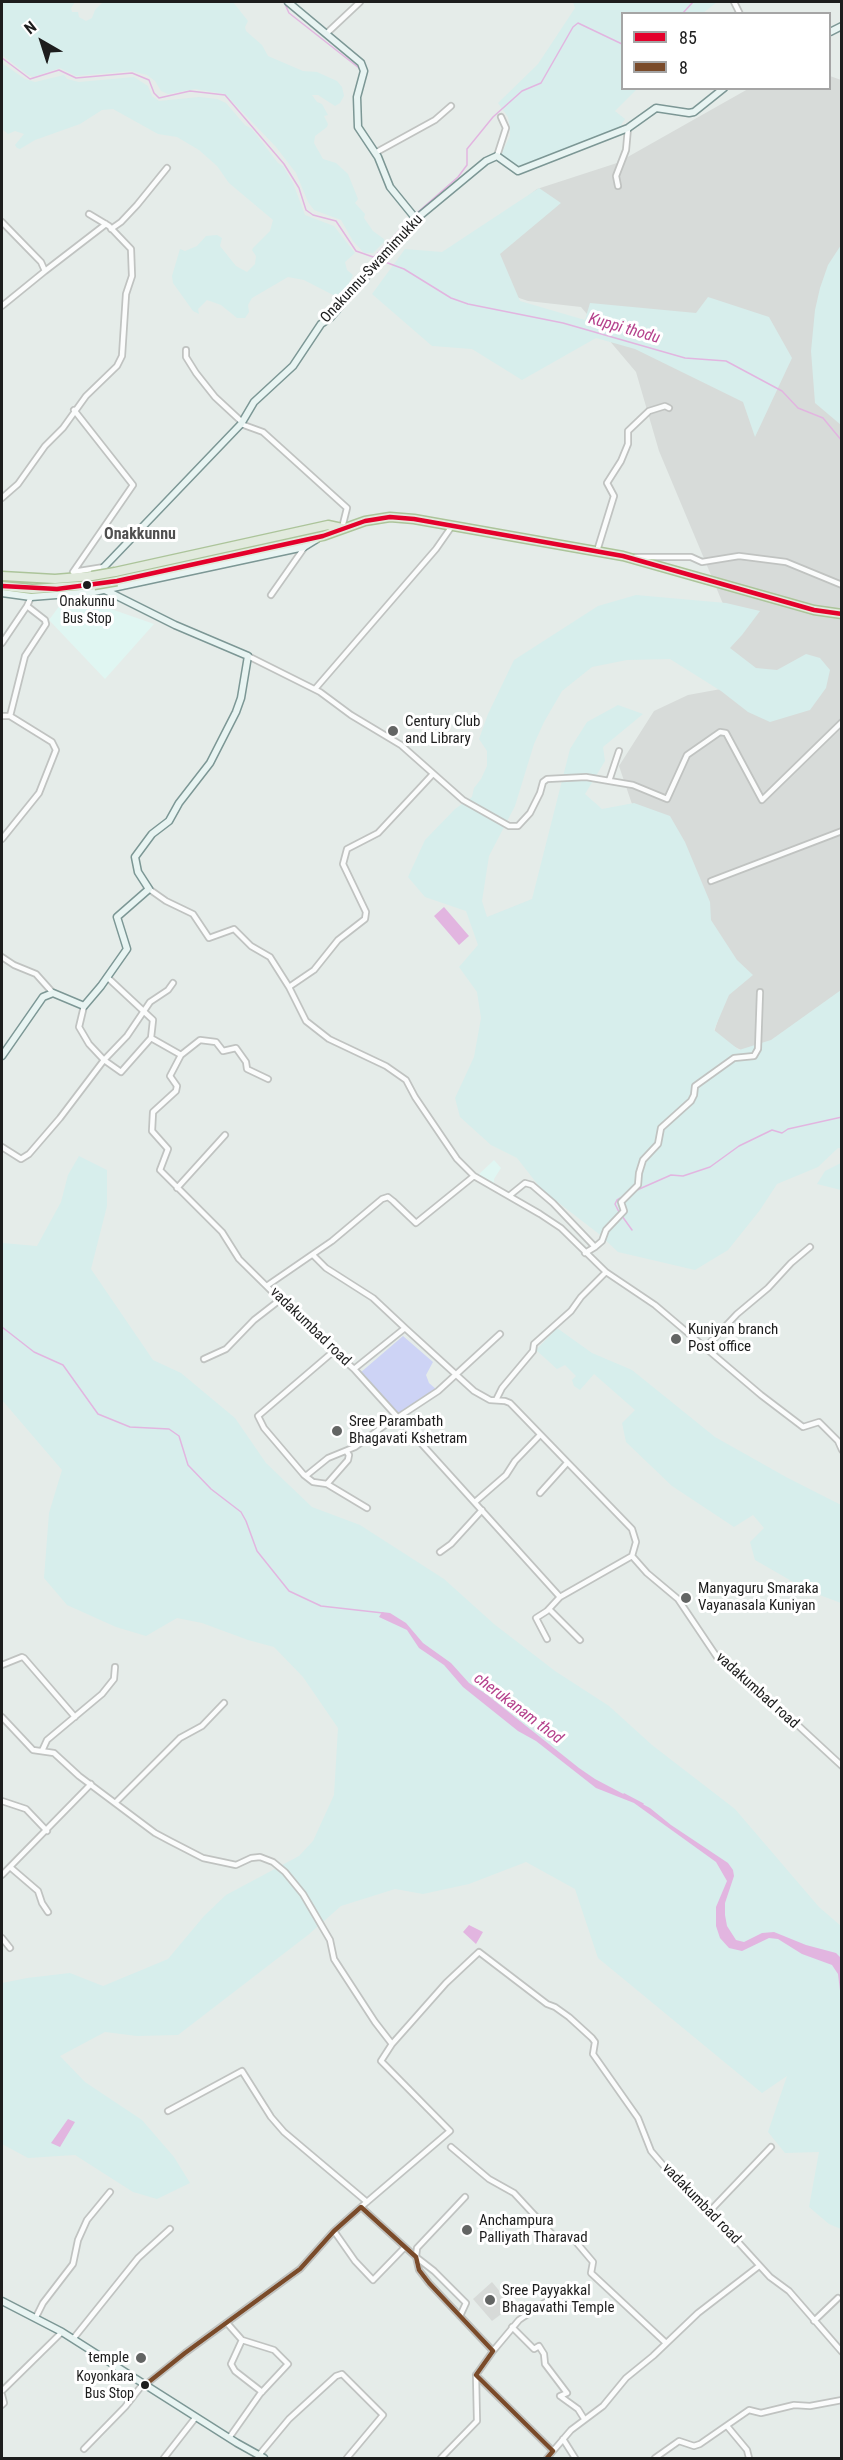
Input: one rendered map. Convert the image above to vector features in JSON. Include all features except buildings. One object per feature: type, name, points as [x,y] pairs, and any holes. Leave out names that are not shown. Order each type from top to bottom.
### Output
[{"type":"highway","points":[[2,586],[32,589],[116,576],[323,536],[342,528],[390,517],[414,519],[623,556],[814,610],[842,614]]},
{"type":"highway","points":[[116,576],[328,525],[342,528]]},
{"type":"highway","points":[[2,576],[93,580]]},
{"type":"street","points":[[288,2],[361,63],[364,71],[357,97],[358,127],[375,153],[390,187],[416,219]]},
{"type":"street","points":[[327,33],[360,2]]},
{"type":"street","points":[[501,117],[506,128],[497,156],[518,171],[628,128],[656,108],[694,112],[722,90]]},
{"type":"street","points":[[375,153],[435,120],[451,106]]},
{"type":"street","points":[[618,186],[616,176],[626,150],[628,128]]},
{"type":"street","name":"Onakunnu-Swamimukku","points":[[104,567],[242,423],[254,402],[293,366],[321,324],[330,318],[416,219],[486,161],[497,156]]},
{"type":"street","points":[[111,228],[121,222],[137,206],[167,168]]},
{"type":"street","points":[[3,494],[18,484],[45,446],[63,428],[74,410],[107,376],[122,356],[126,294],[132,276],[131,249],[111,228],[89,214]]},
{"type":"street","points":[[2,222],[41,262],[45,271]]},
{"type":"street","points":[[2,306],[106,224]]},
{"type":"street","points":[[186,350],[186,357],[196,373],[242,423],[263,432],[347,508],[342,528]]},
{"type":"street","points":[[597,551],[614,496],[607,483],[624,455],[628,444],[627,431],[649,411],[665,406],[669,408]]},
{"type":"street","points":[[74,410],[133,484],[73,572],[104,567],[105,590]]},
{"type":"street","points":[[315,689],[436,549],[452,526]]},
{"type":"street","points":[[2,593],[31,597],[105,590],[304,547],[323,536]]},
{"type":"street","points":[[272,595],[304,547]]},
{"type":"street","points":[[623,556],[691,557],[702,562],[739,556],[758,558],[786,562],[842,585]]},
{"type":"street","points":[[105,590],[175,625],[248,656],[315,689],[401,746],[463,800],[509,826],[518,826],[530,813],[547,779],[586,777],[633,785],[667,799],[687,755],[720,732],[726,733],[762,800],[842,722]]},
{"type":"street","points":[[2,643],[31,597]]},
{"type":"street","points":[[10,716],[25,656],[46,624],[45,620],[27,606]]},
{"type":"street","points":[[248,656],[241,698],[215,754],[179,803],[169,821],[152,834],[135,858],[138,872],[149,889],[166,901],[193,914],[209,938],[234,929],[251,946],[270,957],[289,987],[306,1021],[329,1039],[386,1066],[406,1080],[457,1159],[474,1176],[561,1228],[606,1272],[655,1305],[761,1395],[803,1426],[819,1422],[838,1441],[842,1450]]},
{"type":"street","points":[[2,716],[10,716],[52,742],[56,750],[39,793],[2,839]]},
{"type":"street","points":[[609,781],[619,751]]},
{"type":"street","points":[[289,987],[314,970],[338,940],[365,919],[366,912],[343,864],[347,849],[378,833],[432,775]]},
{"type":"street","points":[[711,881],[842,831]]},
{"type":"street","points":[[107,977],[153,1020],[151,1038],[121,1072],[104,1060],[89,1044],[80,1027],[84,1006],[127,949],[117,917],[149,889]]},
{"type":"street","points":[[2,957],[36,974],[53,993],[84,1006]]},
{"type":"street","points":[[2,1147],[21,1159],[29,1154],[104,1060],[127,1036],[142,1011],[150,1002],[168,990],[173,983]]},
{"type":"street","points":[[585,1253],[602,1240],[606,1230],[624,1211],[621,1202],[638,1185],[643,1160],[658,1144],[661,1128],[691,1101],[695,1086],[734,1058],[754,1056],[758,1049],[760,992]]},
{"type":"street","points":[[2,1056],[37,1004],[43,997],[53,993]]},
{"type":"street","points":[[151,1038],[181,1055],[200,1040],[216,1042],[223,1051],[236,1048],[246,1062],[247,1069],[268,1079]]},
{"type":"street","name":"vadakumbad road","points":[[181,1055],[170,1076],[177,1088],[153,1112],[152,1131],[168,1149],[160,1170],[222,1232],[239,1259],[354,1369],[405,1328]]},
{"type":"street","points":[[177,1188],[225,1136]]},
{"type":"street","points":[[268,1285],[313,1255],[382,1199],[388,1197],[416,1223],[474,1176]]},
{"type":"street","points":[[509,1196],[525,1183],[532,1185],[553,1203],[595,1247]]},
{"type":"street","points":[[706,1347],[737,1314],[768,1288],[791,1263],[810,1247]]},
{"type":"street","points":[[313,1255],[326,1268],[373,1298],[455,1375],[483,1397],[510,1403],[632,1529],[636,1542],[632,1556],[560,1597],[536,1618],[546,1639]]},
{"type":"street","points":[[496,1400],[502,1388],[533,1351],[534,1344],[571,1311],[581,1297],[606,1272]]},
{"type":"street","points":[[204,1359],[226,1348],[254,1320],[282,1299]]},
{"type":"street","points":[[303,1475],[307,1475],[328,1458],[347,1452],[438,1391],[500,1334]]},
{"type":"street","points":[[334,1351],[258,1416],[264,1428],[303,1475],[313,1482],[327,1484],[367,1508]]},
{"type":"street","points":[[354,1369],[560,1597]]},
{"type":"street","points":[[474,1502],[506,1475],[520,1455],[540,1435]]},
{"type":"street","points":[[327,1484],[348,1460],[347,1452]]},
{"type":"street","points":[[540,1493],[567,1463]]},
{"type":"street","points":[[440,1552],[451,1544],[482,1510]]},
{"type":"street","name":"vadakumbad road","points":[[632,1556],[647,1573],[678,1599],[719,1660],[736,1670],[763,1693],[841,1765]]},
{"type":"street","points":[[549,1609],[580,1640]]},
{"type":"street","points":[[2,1665],[24,1658],[75,1716]]},
{"type":"street","points":[[42,1751],[47,1740],[102,1694],[114,1679],[115,1666]]},
{"type":"street","points":[[116,1802],[180,1738],[202,1726],[224,1703]]},
{"type":"street","points":[[2,1718],[33,1750],[54,1753],[155,1833],[203,1858],[236,1865],[251,1858],[260,1857],[273,1862],[285,1872],[303,1894],[323,1928],[334,1959],[392,2044],[382,2056],[382,2063],[450,2131],[334,2231],[300,2269],[144,2385],[84,2449]]},
{"type":"street","points":[[2,1875],[91,1784]]},
{"type":"street","points":[[2,1801],[26,1809],[47,1831]]},
{"type":"street","points":[[10,1867],[38,1891],[42,1904],[48,1912]]},
{"type":"street","points":[[2,1938],[10,1948]]},
{"type":"street","name":"vadakumbad road","points":[[392,2044],[446,1983],[479,1952],[547,2004],[555,2007],[592,2038],[595,2042],[593,2054],[638,2118],[651,2151],[681,2186],[709,2212],[759,2266],[789,2291],[842,2352]]},
{"type":"street","points":[[168,2111],[242,2071],[271,2117],[284,2132],[367,2202]]},
{"type":"street","points":[[451,2147],[489,2179],[514,2193],[552,2235],[571,2236],[593,2262],[591,2273],[666,2343]]},
{"type":"street","points":[[709,2212],[771,2147]]},
{"type":"street","points":[[36,2317],[43,2303],[73,2264],[78,2240],[87,2220],[110,2192]]},
{"type":"street","points":[[465,2197],[417,2248],[416,2257],[419,2270],[493,2351]]},
{"type":"street","points":[[361,2207],[434,2271],[466,2303],[460,2316]]},
{"type":"street","points":[[73,2339],[138,2258],[170,2229]]},
{"type":"street","points":[[334,2231],[355,2261],[373,2280],[405,2247]]},
{"type":"street","points":[[547,2458],[580,2422],[603,2406],[626,2378],[698,2313],[759,2266]]},
{"type":"street","points":[[441,2458],[477,2421],[476,2375],[519,2320],[556,2295]]},
{"type":"street","points":[[814,2321],[838,2298]]},
{"type":"street","points":[[2,2301],[62,2332],[262,2457],[289,2419],[339,2374],[346,2377],[383,2415],[347,2458]]},
{"type":"street","points":[[227,2323],[242,2340],[274,2350],[288,2364],[262,2392],[229,2438]]},
{"type":"street","points":[[512,2327],[534,2349],[539,2346],[544,2354],[545,2364],[567,2392],[560,2396],[578,2409],[583,2417]]},
{"type":"street","points":[[2,2405],[4,2403],[2,2393],[62,2332]]},
{"type":"street","points":[[242,2340],[231,2364],[236,2371],[262,2392]]},
{"type":"street","points":[[476,2375],[553,2451]]},
{"type":"street","points":[[655,2458],[679,2441],[694,2446],[749,2410],[761,2413],[842,2400]]},
{"type":"street","points":[[164,2458],[196,2417]]},
{"type":"street","points":[[727,2426],[747,2450],[749,2458]]},
{"type":"street","points":[[563,2439],[575,2458]]},
{"type":"shaded area","points":[[2,2],[75,2],[71,8],[72,12],[78,12],[79,17],[86,21],[92,18],[95,10],[103,2],[233,2],[248,21],[246,31],[262,45],[268,56],[303,71],[317,72],[337,81],[342,87],[344,96],[335,106],[318,95],[312,95],[317,102],[322,104],[328,115],[324,116],[327,127],[315,136],[314,143],[323,159],[336,163],[348,174],[358,199],[355,203],[365,214],[364,218],[373,231],[384,239],[384,242],[373,253],[364,253],[353,241],[341,220],[314,210],[308,202],[296,173],[276,147],[225,94],[195,89],[168,94],[161,91],[155,81],[147,75],[131,71],[76,76],[60,68],[33,77],[28,75],[2,55]]},
{"type":"shaded area","points":[[573,2],[717,2],[704,12],[621,12],[621,90],[636,90],[615,111],[625,119],[619,128],[516,167],[501,154],[510,136],[510,128],[508,117],[498,103],[538,64],[575,8]]},
{"type":"shaded area","points":[[2,63],[25,79],[35,82],[64,75],[67,79],[79,82],[134,77],[148,86],[152,96],[159,101],[199,97],[217,99],[226,103],[245,125],[252,129],[278,163],[283,166],[293,183],[305,215],[334,226],[355,253],[345,262],[347,270],[353,275],[347,288],[333,295],[304,280],[288,277],[252,298],[245,318],[237,318],[221,305],[207,300],[198,309],[199,314],[193,311],[173,283],[172,276],[180,249],[185,251],[197,246],[206,236],[217,235],[222,238],[220,246],[236,266],[247,272],[255,264],[256,256],[253,248],[270,231],[273,220],[229,183],[217,166],[199,150],[177,137],[158,134],[113,109],[102,110],[80,124],[35,140],[20,149],[17,148],[15,145],[24,134],[15,131],[8,134],[2,129]]},
{"type":"shaded area","points":[[831,76],[841,80],[841,1042],[749,1054],[713,1036],[719,1016],[634,810],[619,766],[654,711],[688,695],[721,689],[726,611],[659,451],[636,372],[581,307],[528,301],[487,287],[484,230],[537,189],[617,163],[746,90],[831,90]]},
{"type":"shaded area","points":[[539,188],[561,203],[500,254],[520,301],[585,320],[590,303],[696,313],[708,297],[769,317],[792,358],[755,437],[743,402],[635,349],[596,338],[522,380],[472,349],[432,346],[372,294],[405,249],[442,252]]},
{"type":"shaded area","points":[[841,245],[841,425],[815,403],[811,351],[815,310],[820,288],[828,265]]},
{"type":"shaded area","points":[[68,594],[154,624],[105,679],[49,620]]},
{"type":"shaded area","points":[[636,595],[726,603],[760,611],[730,648],[756,668],[777,670],[806,654],[820,658],[830,670],[826,688],[810,710],[770,722],[748,712],[721,691],[670,659],[627,660],[592,667],[562,691],[544,722],[534,744],[515,806],[489,856],[482,901],[487,917],[532,899],[570,749],[587,722],[618,705],[643,714],[603,747],[605,761],[585,794],[602,809],[634,803],[670,816],[685,842],[710,902],[711,920],[737,960],[753,975],[729,995],[714,1030],[739,1050],[771,1040],[841,990],[841,1148],[838,1148],[818,1167],[777,1184],[760,1210],[728,1250],[695,1270],[618,1252],[599,1234],[542,1190],[517,1158],[491,1145],[460,1117],[455,1098],[474,1057],[481,1018],[477,992],[459,967],[478,945],[466,911],[425,897],[408,877],[425,840],[455,809],[472,797],[474,788],[481,779],[487,766],[487,751],[479,739],[488,714],[514,660],[598,606]]},
{"type":"shaded area","points":[[444,907],[469,936],[459,945],[434,916]]},
{"type":"shaded area","points":[[79,1156],[107,1170],[107,1206],[91,1269],[153,1360],[181,1373],[235,1418],[266,1463],[312,1507],[360,1525],[444,1579],[494,1624],[555,1671],[609,1706],[652,1745],[735,1809],[819,1907],[841,1926],[841,2229],[829,2224],[809,2207],[819,2152],[785,2153],[768,2132],[787,2076],[762,2093],[598,1958],[575,1889],[526,1862],[469,1884],[423,1894],[395,1889],[341,1906],[308,1935],[178,2035],[137,2036],[105,2032],[60,2056],[85,2082],[142,2120],[174,2157],[190,2183],[157,2199],[133,2192],[75,2155],[28,2158],[2,2144],[2,1983],[70,1973],[103,1986],[168,1959],[204,1916],[226,1895],[299,1856],[313,1841],[334,1795],[338,1728],[303,1677],[274,1647],[202,1623],[177,1618],[146,1636],[116,1627],[67,1605],[44,1578],[49,1513],[62,1470],[2,1400],[2,1243],[37,1246],[61,1202],[68,1175]]},
{"type":"shaded area","points":[[494,1160],[501,1168],[494,1179],[494,1187],[477,1176]]},
{"type":"shaded area","points":[[841,1163],[841,1190],[817,1184],[825,1171]]},
{"type":"shaded area","points":[[557,1328],[592,1353],[632,1370],[715,1437],[841,1505],[841,1603],[809,1591],[755,1560],[750,1542],[764,1528],[753,1515],[734,1527],[672,1486],[626,1442],[622,1423],[635,1410],[594,1374],[580,1390],[574,1386],[572,1380],[576,1376],[565,1365],[557,1369],[536,1350]]},
{"type":"shaded area","points":[[403,1336],[433,1362],[426,1375],[429,1383],[437,1390],[399,1415],[360,1373]]},
{"type":"shaded area","points":[[382,1612],[390,1613],[406,1623],[423,1643],[451,1663],[469,1683],[579,1768],[650,1808],[728,1863],[734,1876],[725,1903],[725,1915],[727,1926],[736,1940],[744,1942],[762,1933],[774,1932],[806,1945],[836,1953],[841,1958],[841,1999],[838,1974],[832,1965],[802,1954],[778,1939],[769,1938],[742,1951],[729,1948],[720,1938],[716,1926],[716,1907],[727,1881],[716,1862],[634,1803],[596,1788],[536,1741],[518,1731],[463,1687],[444,1665],[419,1648],[407,1630],[379,1617]]},
{"type":"shaded area","points":[[469,1925],[483,1932],[476,1944],[463,1932]]},
{"type":"shaded area","points":[[68,2119],[75,2122],[60,2147],[51,2143]]},
{"type":"shaded area","points":[[492,2282],[512,2306],[492,2321],[473,2299]]},
{"type":"waterway","points":[[284,2],[289,13],[359,68]]},
{"type":"waterway","points":[[684,12],[693,2]]},
{"type":"waterway","points":[[418,212],[458,177],[467,165],[467,149],[493,117],[522,91],[541,83],[573,27],[578,23],[621,44]]},
{"type":"waterway","points":[[2,58],[30,79],[59,70],[76,78],[132,73],[149,80],[154,93],[159,98],[190,91],[225,95],[284,164],[299,188],[306,210],[313,215],[336,221],[356,251],[376,258]]},
{"type":"waterway","points":[[374,257],[410,219]]},
{"type":"waterway","name":"Kuppi thodu","points":[[385,262],[404,269],[451,298],[468,304],[563,323],[685,358],[726,361],[782,391],[798,408],[823,418],[842,441]]},
{"type":"waterway","points":[[637,1190],[671,1175],[683,1176],[710,1167],[739,1146],[772,1130],[782,1133],[788,1129],[842,1117]]},
{"type":"waterway","points":[[619,1212],[615,1204],[624,1196]]},
{"type":"waterway","points":[[622,1216],[632,1230]]},
{"type":"waterway","name":"cherukanam thod","points":[[2,1327],[34,1352],[63,1365],[98,1414],[130,1427],[169,1429],[179,1436],[188,1465],[211,1489],[241,1512],[257,1551],[289,1591],[321,1606],[383,1613]]},
{"type":"waterway","name":"cherukanam thod","points":[[624,1794],[643,1804]]},
{"type":"transit line","name":"85","points":[[2,586],[57,589],[117,581],[323,536],[365,521],[390,517],[414,519],[623,556],[814,610],[842,614]]},
{"type":"transit line","name":"8","points":[[145,2385],[300,2269],[334,2231],[361,2207],[416,2257],[419,2270],[429,2283],[493,2351],[476,2375],[553,2451],[547,2458]]},
{"type":"place","name":"Onakunnu Bus Stop","points":[[87,585]]},
{"type":"place","name":"Century Club and Library","points":[[393,731]]},
{"type":"place","name":"Kuniyan branch Post office","points":[[676,1339]]},
{"type":"place","name":"Sree Parambath Bhagavati Kshetram","points":[[337,1431]]},
{"type":"place","name":"Manyaguru Smaraka Vayanasala Kuniyan","points":[[686,1598]]},
{"type":"place","name":"Anchampura Palliyath Tharavad","points":[[467,2230]]},
{"type":"place","name":"Sree Payyakkal Bhagavathi Temple","points":[[490,2300]]},
{"type":"place","name":"temple","points":[[141,2358]]},
{"type":"place","name":"Koyonkara Bus Stop","points":[[145,2385]]},
{"type":"district","name":"Onakkunnu","points":[[140,535]]}]
